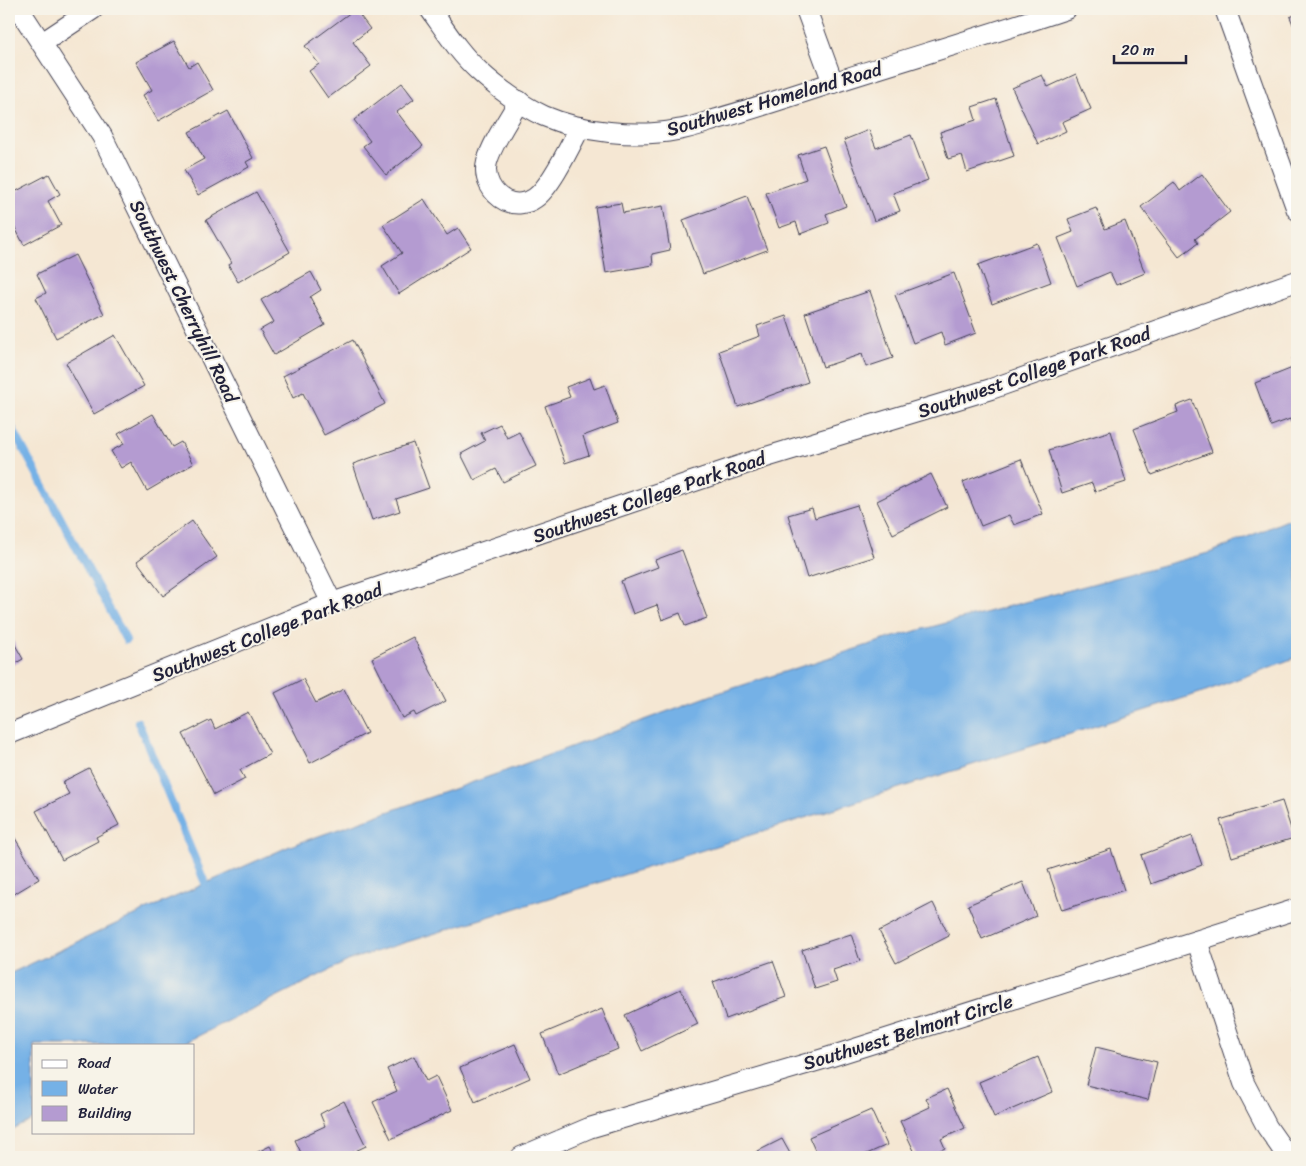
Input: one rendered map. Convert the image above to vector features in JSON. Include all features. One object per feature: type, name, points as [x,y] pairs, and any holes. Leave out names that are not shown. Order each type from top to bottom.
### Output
[{"type":"street","name":"Southwest Cherryhill Road","points":[[19,9],[102,136],[332,603]]},
{"type":"street","points":[[42,43],[93,9]]},
{"type":"street","name":"Southwest Homeland Road","points":[[430,9],[451,39],[477,70],[506,94],[544,116],[580,127],[599,131],[637,134],[677,130],[760,106],[999,32],[1066,9]]},
{"type":"street","points":[[806,9],[833,83]]},
{"type":"street","points":[[1225,9],[1297,210]]},
{"type":"street","points":[[519,101],[493,147],[486,164],[489,184],[496,194],[506,201],[525,204],[536,198],[546,188],[580,127]]},
{"type":"street","name":"Southwest College Park Road","points":[[9,734],[332,603],[763,458],[991,389],[1297,281]]},
{"type":"street","name":"Southwest Belmont Circle","points":[[521,1157],[590,1128],[823,1059],[1297,909]]},
{"type":"street","points":[[1197,941],[1244,1083],[1266,1127],[1288,1157]]},
{"type":"water","points":[[1297,516],[1297,657],[1203,692],[352,959],[182,1044],[32,1044],[32,1120],[9,1132],[9,974],[148,909],[290,846],[505,771],[712,695],[890,638],[1212,552]]},
{"type":"building","points":[[355,9],[370,29],[353,42],[371,66],[328,98],[309,71],[319,64],[305,46]]},
{"type":"building","points":[[1297,14],[1297,34],[1290,17]]},
{"type":"building","points":[[174,41],[189,67],[197,62],[213,90],[158,121],[143,95],[152,90],[136,62]]},
{"type":"building","points":[[1076,74],[1091,109],[1062,122],[1066,131],[1038,144],[1012,88],[1042,75],[1048,87]]},
{"type":"building","points":[[402,83],[414,99],[397,112],[423,146],[386,175],[363,146],[370,141],[354,120]]},
{"type":"building","points":[[996,99],[1014,156],[967,172],[962,155],[948,159],[940,132],[976,120],[972,107]]},
{"type":"building","points":[[228,111],[253,158],[246,162],[249,167],[198,195],[184,170],[204,159],[189,132]]},
{"type":"building","points":[[869,130],[876,148],[911,135],[928,180],[893,193],[900,211],[874,221],[844,140]]},
{"type":"building","points":[[824,146],[846,206],[826,214],[829,223],[800,234],[796,222],[779,228],[766,193],[806,179],[798,155]]},
{"type":"building","points":[[49,174],[60,194],[48,201],[61,225],[24,245],[9,216],[9,195]]},
{"type":"building","points":[[1202,174],[1230,212],[1195,239],[1198,243],[1179,257],[1141,207],[1174,182],[1180,191]]},
{"type":"building","points":[[256,192],[290,252],[238,282],[228,265],[231,263],[206,220]]},
{"type":"building","points":[[747,196],[767,250],[703,274],[683,220]]},
{"type":"building","points":[[424,199],[447,235],[458,228],[471,248],[399,294],[382,266],[402,253],[383,225]]},
{"type":"building","points":[[621,203],[623,213],[663,206],[670,250],[652,254],[653,265],[606,273],[595,207]]},
{"type":"building","points":[[1096,208],[1105,229],[1125,221],[1145,273],[1116,285],[1110,272],[1077,286],[1058,238],[1073,232],[1068,219]]},
{"type":"building","points":[[1037,243],[1051,282],[992,304],[978,265]]},
{"type":"building","points":[[75,255],[104,314],[56,338],[36,298],[46,293],[37,274]]},
{"type":"building","points":[[311,272],[321,290],[310,297],[325,325],[274,355],[260,330],[274,322],[261,300]]},
{"type":"building","points":[[954,273],[976,333],[945,345],[941,332],[913,343],[895,295]]},
{"type":"building","points":[[870,291],[893,358],[866,367],[862,354],[823,367],[805,313]]},
{"type":"building","points":[[786,316],[808,382],[738,407],[719,351],[760,336],[757,326]]},
{"type":"building","points":[[115,335],[144,386],[94,414],[66,363]]},
{"type":"building","points":[[353,340],[385,404],[324,435],[303,393],[293,398],[283,376]]},
{"type":"building","points":[[1297,356],[1297,423],[1292,425],[1290,419],[1271,426],[1255,383],[1295,367],[1292,358]]},
{"type":"building","points":[[590,378],[594,389],[605,385],[618,423],[583,436],[589,455],[565,463],[545,406],[570,397],[566,387]]},
{"type":"building","points":[[1192,400],[1212,452],[1152,475],[1134,429],[1178,412],[1176,406]]},
{"type":"building","points":[[153,414],[172,447],[181,442],[193,464],[147,491],[131,462],[121,468],[111,451],[124,444],[118,434]]},
{"type":"building","points":[[500,424],[507,438],[519,432],[536,466],[503,482],[496,469],[474,480],[461,454],[485,441],[481,433]]},
{"type":"building","points":[[1111,431],[1126,482],[1095,492],[1092,483],[1062,493],[1049,450]]},
{"type":"building","points":[[413,443],[429,488],[396,499],[400,511],[372,520],[353,464]]},
{"type":"building","points":[[1021,459],[1043,514],[1014,525],[1009,515],[981,526],[963,482]]},
{"type":"building","points":[[931,474],[947,507],[893,534],[877,501]]},
{"type":"building","points":[[857,505],[874,557],[807,578],[788,515],[812,508],[815,518]]},
{"type":"building","points":[[192,521],[217,557],[163,596],[137,561]]},
{"type":"building","points":[[682,550],[707,618],[685,626],[680,613],[662,620],[657,605],[633,614],[621,581],[658,567],[655,560]]},
{"type":"building","points":[[9,634],[23,659],[9,667]]},
{"type":"building","points":[[413,637],[446,701],[416,716],[414,712],[402,718],[372,658]]},
{"type":"building","points":[[303,679],[316,703],[344,689],[367,733],[310,763],[275,693]]},
{"type":"building","points":[[248,712],[270,754],[240,770],[245,779],[214,795],[183,734],[211,720],[215,729]]},
{"type":"building","points":[[89,768],[119,825],[96,837],[98,841],[62,860],[36,811],[69,794],[62,782]]},
{"type":"building","points":[[1282,801],[1294,838],[1232,857],[1220,820]]},
{"type":"building","points":[[12,833],[39,879],[9,897],[9,834]]},
{"type":"building","points":[[1192,836],[1202,865],[1151,884],[1141,855]]},
{"type":"building","points":[[1111,849],[1124,890],[1062,910],[1048,870]]},
{"type":"building","points":[[1023,882],[1036,916],[982,939],[968,905]]},
{"type":"building","points":[[933,903],[949,936],[896,963],[879,931]]},
{"type":"building","points":[[851,934],[860,961],[833,970],[837,982],[815,989],[802,950]]},
{"type":"building","points":[[773,961],[786,997],[726,1019],[713,982]]},
{"type":"building","points":[[1294,970],[1297,970],[1297,1032],[1292,1032]]},
{"type":"building","points":[[681,989],[698,1024],[642,1051],[625,1015]]},
{"type":"building","points":[[602,1009],[618,1049],[558,1074],[542,1034]]},
{"type":"building","points":[[515,1044],[530,1078],[475,1102],[460,1068]]},
{"type":"building","points":[[1096,1047],[1157,1062],[1148,1100],[1086,1085]]},
{"type":"building","points":[[414,1056],[426,1081],[436,1076],[452,1110],[391,1139],[373,1102],[397,1091],[387,1069]]},
{"type":"building","points":[[1038,1057],[1052,1092],[994,1117],[979,1082]]},
{"type":"building","points":[[947,1089],[965,1128],[941,1139],[945,1148],[925,1157],[917,1157],[900,1121],[930,1107],[926,1098]]},
{"type":"building","points":[[344,1101],[366,1146],[343,1157],[303,1157],[295,1140],[325,1126],[320,1114]]},
{"type":"building","points":[[871,1110],[887,1145],[860,1157],[818,1157],[809,1137]]},
{"type":"building","points":[[782,1139],[792,1157],[746,1157]]},
{"type":"building","points":[[270,1146],[276,1157],[247,1157]]},
{"type":"waterway","points":[[9,422],[126,640]]},
{"type":"waterway","points":[[138,722],[205,883]]}]
